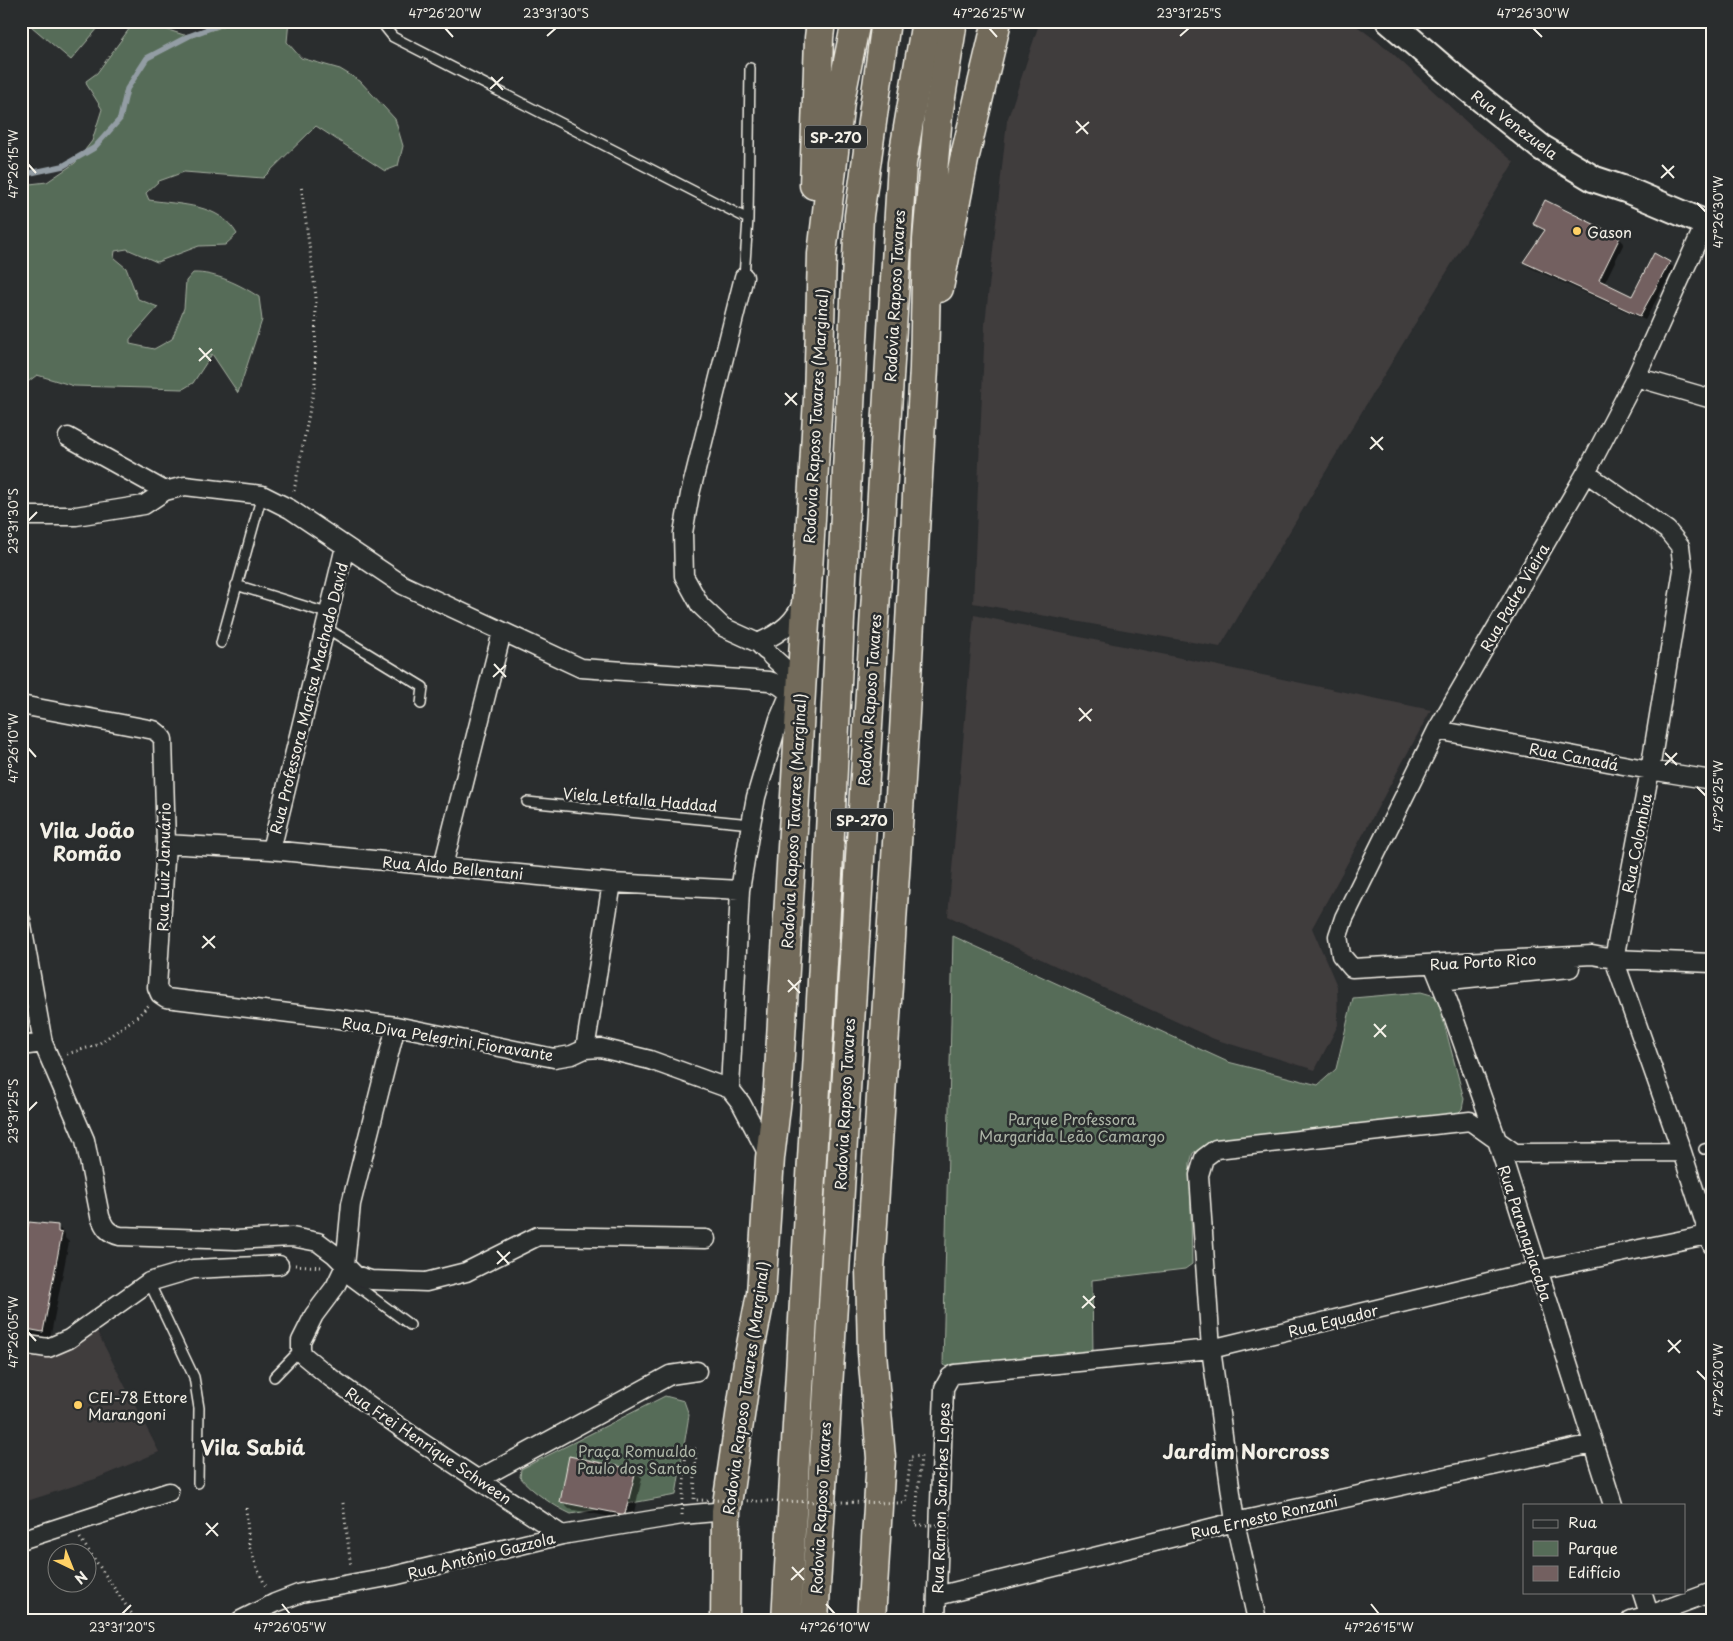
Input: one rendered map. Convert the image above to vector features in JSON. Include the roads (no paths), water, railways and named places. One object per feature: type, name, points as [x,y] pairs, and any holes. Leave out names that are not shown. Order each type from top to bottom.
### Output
[{"type":"highway","points":[[821,21],[813,221],[822,254]]},
{"type":"highway","name":"Rodovia Raposo Tavares (Marginal)","points":[[725,1620],[726,1511],[749,1355],[761,1294],[770,1158],[778,1090],[797,695],[807,582],[818,398],[822,254],[840,101],[856,21]]},
{"type":"highway","name":"Rodovia Raposo Tavares","points":[[786,1620],[828,885],[859,216],[886,21]]},
{"type":"highway","name":"Rodovia Raposo Tavares","points":[[814,1620],[902,163],[926,21]]},
{"type":"highway","name":"SP-270","points":[[872,1620],[881,1458],[872,1352],[870,1270],[904,732],[924,368],[927,240],[938,116],[954,21]]},
{"type":"highway","points":[[924,368],[964,160],[997,21]]},
{"type":"main road","name":"Rua Venezuela","points":[[1389,21],[1456,79],[1542,148],[1594,180],[1634,193],[1708,225]]},
{"type":"street","name":"Rua Padre Vieira","points":[[1352,968],[1341,955],[1338,936],[1344,918],[1437,730],[1586,473],[1636,377],[1708,225]]},
{"type":"street","points":[[744,277],[690,494],[683,533],[684,576],[700,605],[723,627],[758,643],[771,656],[797,695]]},
{"type":"street","points":[[1636,377],[1712,399]]},
{"type":"street","points":[[68,437],[165,491]]},
{"type":"street","name":"Rua Colombia","points":[[1586,473],[1666,530],[1680,546],[1683,570],[1650,770],[1614,959]]},
{"type":"street","points":[[21,516],[76,516],[144,505],[165,491],[185,486],[262,495],[290,509],[403,585],[581,668],[769,681],[777,683],[797,695]]},
{"type":"street","name":"Rua Professora Marisa Machado David","points":[[271,850],[345,547]]},
{"type":"street","points":[[758,643],[783,631],[793,620],[801,606],[807,582]]},
{"type":"street","points":[[443,866],[502,632]]},
{"type":"street","points":[[769,681],[773,673],[771,656]]},
{"type":"street","points":[[770,1158],[741,1103],[730,1089],[740,890],[756,798],[779,719],[787,700],[797,695]]},
{"type":"street","name":"Rua Luiz Januário","points":[[21,705],[154,730],[163,739],[166,844],[158,987],[160,994]]},
{"type":"street","name":"Rua Canadá","points":[[1437,730],[1712,780]]},
{"type":"street","name":"Rua Aldo Bellentani","points":[[166,844],[271,850],[612,883],[740,890]]},
{"type":"street","points":[[585,1048],[612,883]]},
{"type":"street","points":[[21,920],[43,1043],[85,1140],[100,1216],[104,1226],[110,1233],[120,1236],[236,1240],[292,1237],[318,1242],[334,1254],[343,1270],[355,1275],[370,1280],[426,1282],[466,1272],[538,1236],[706,1239]]},
{"type":"street","name":"Rua Porto Rico","points":[[1352,968],[1592,955],[1614,959],[1712,963]]},
{"type":"street","points":[[1614,959],[1711,1238]]},
{"type":"street","name":"Rua Porto Rico","points":[[1440,981],[1601,965],[1614,959]]},
{"type":"street","name":"Rua Paranapiacaba","points":[[1432,964],[1440,981],[1496,1140],[1613,1504]]},
{"type":"street","name":"Rua Diva Pelegrini Fioravante","points":[[160,994],[166,998],[396,1026],[554,1058],[572,1055],[585,1048],[601,1048],[650,1060],[730,1089]]},
{"type":"street","points":[[301,1349],[301,1341],[314,1315],[335,1288],[343,1270],[351,1204],[396,1026]]},
{"type":"street","points":[[22,1048],[43,1043]]},
{"type":"street","points":[[1257,1620],[1235,1522],[1211,1349],[1198,1175],[1204,1158],[1216,1149],[1470,1121],[1515,1153],[1682,1152]]},
{"type":"street","name":"Rua Equador","points":[[950,1377],[955,1374],[1211,1349],[1538,1270],[1711,1238]]},
{"type":"street","points":[[21,1344],[48,1348],[69,1339],[149,1282],[193,1269],[279,1265]]},
{"type":"street","name":"Rua Frei Henrique Schween","points":[[301,1349],[303,1355],[331,1378],[421,1442],[562,1535]]},
{"type":"street","points":[[479,1480],[670,1375],[697,1372]]},
{"type":"street","name":"Rua Ramon Sanches Lopes","points":[[936,1620],[944,1388],[950,1377]]},
{"type":"street","name":"Rua Ernesto Ronzani","points":[[937,1596],[1235,1522],[1593,1444]]},
{"type":"street","points":[[21,1540],[168,1492]]},
{"type":"street","name":"Rua Antônio Gazzola","points":[[241,1620],[274,1603],[301,1594],[393,1576],[562,1535],[682,1515],[726,1511]]},
{"type":"street","points":[[1631,1620],[1651,1618],[1712,1592]]},
{"type":"street","points":[[1643,1594],[1651,1618]]},
{"type":"lane","points":[[384,21],[384,28],[393,37],[748,219]]},
{"type":"lane","points":[[744,277],[748,219],[750,68]]},
{"type":"lane","points":[[221,642],[262,495]]},
{"type":"lane","points":[[236,585],[328,621],[424,687],[421,704]]},
{"type":"lane","name":"Viela Letfalla Haddad","points":[[527,802],[751,824]]},
{"type":"lane","points":[[343,1270],[410,1326]]},
{"type":"lane","points":[[149,1282],[194,1377],[199,1408],[198,1483]]},
{"type":"lane","points":[[274,1377],[301,1349]]},
{"type":"waterway","points":[[21,175],[63,166],[94,148],[120,119],[127,89],[147,58],[189,36],[225,21]]},
{"type":"place","name":"Gason","points":[[1577,231]]},
{"type":"place","name":"CEI-78 Ettore Marangoni","points":[[78,1405]]},
{"type":"district","name":"Vila João Romão","points":[[87,842]]},
{"type":"district","name":"Vila Sabiá","points":[[253,1447]]},
{"type":"district","name":"Jardim Norcross","points":[[1246,1451]]},
{"type":"park label","name":"Parque Professora Margarida Leão Camargo","points":[[1072,1126]]},
{"type":"park label","name":"Praça Romualdo Paulo dos Santos","points":[[637,1458]]}]
